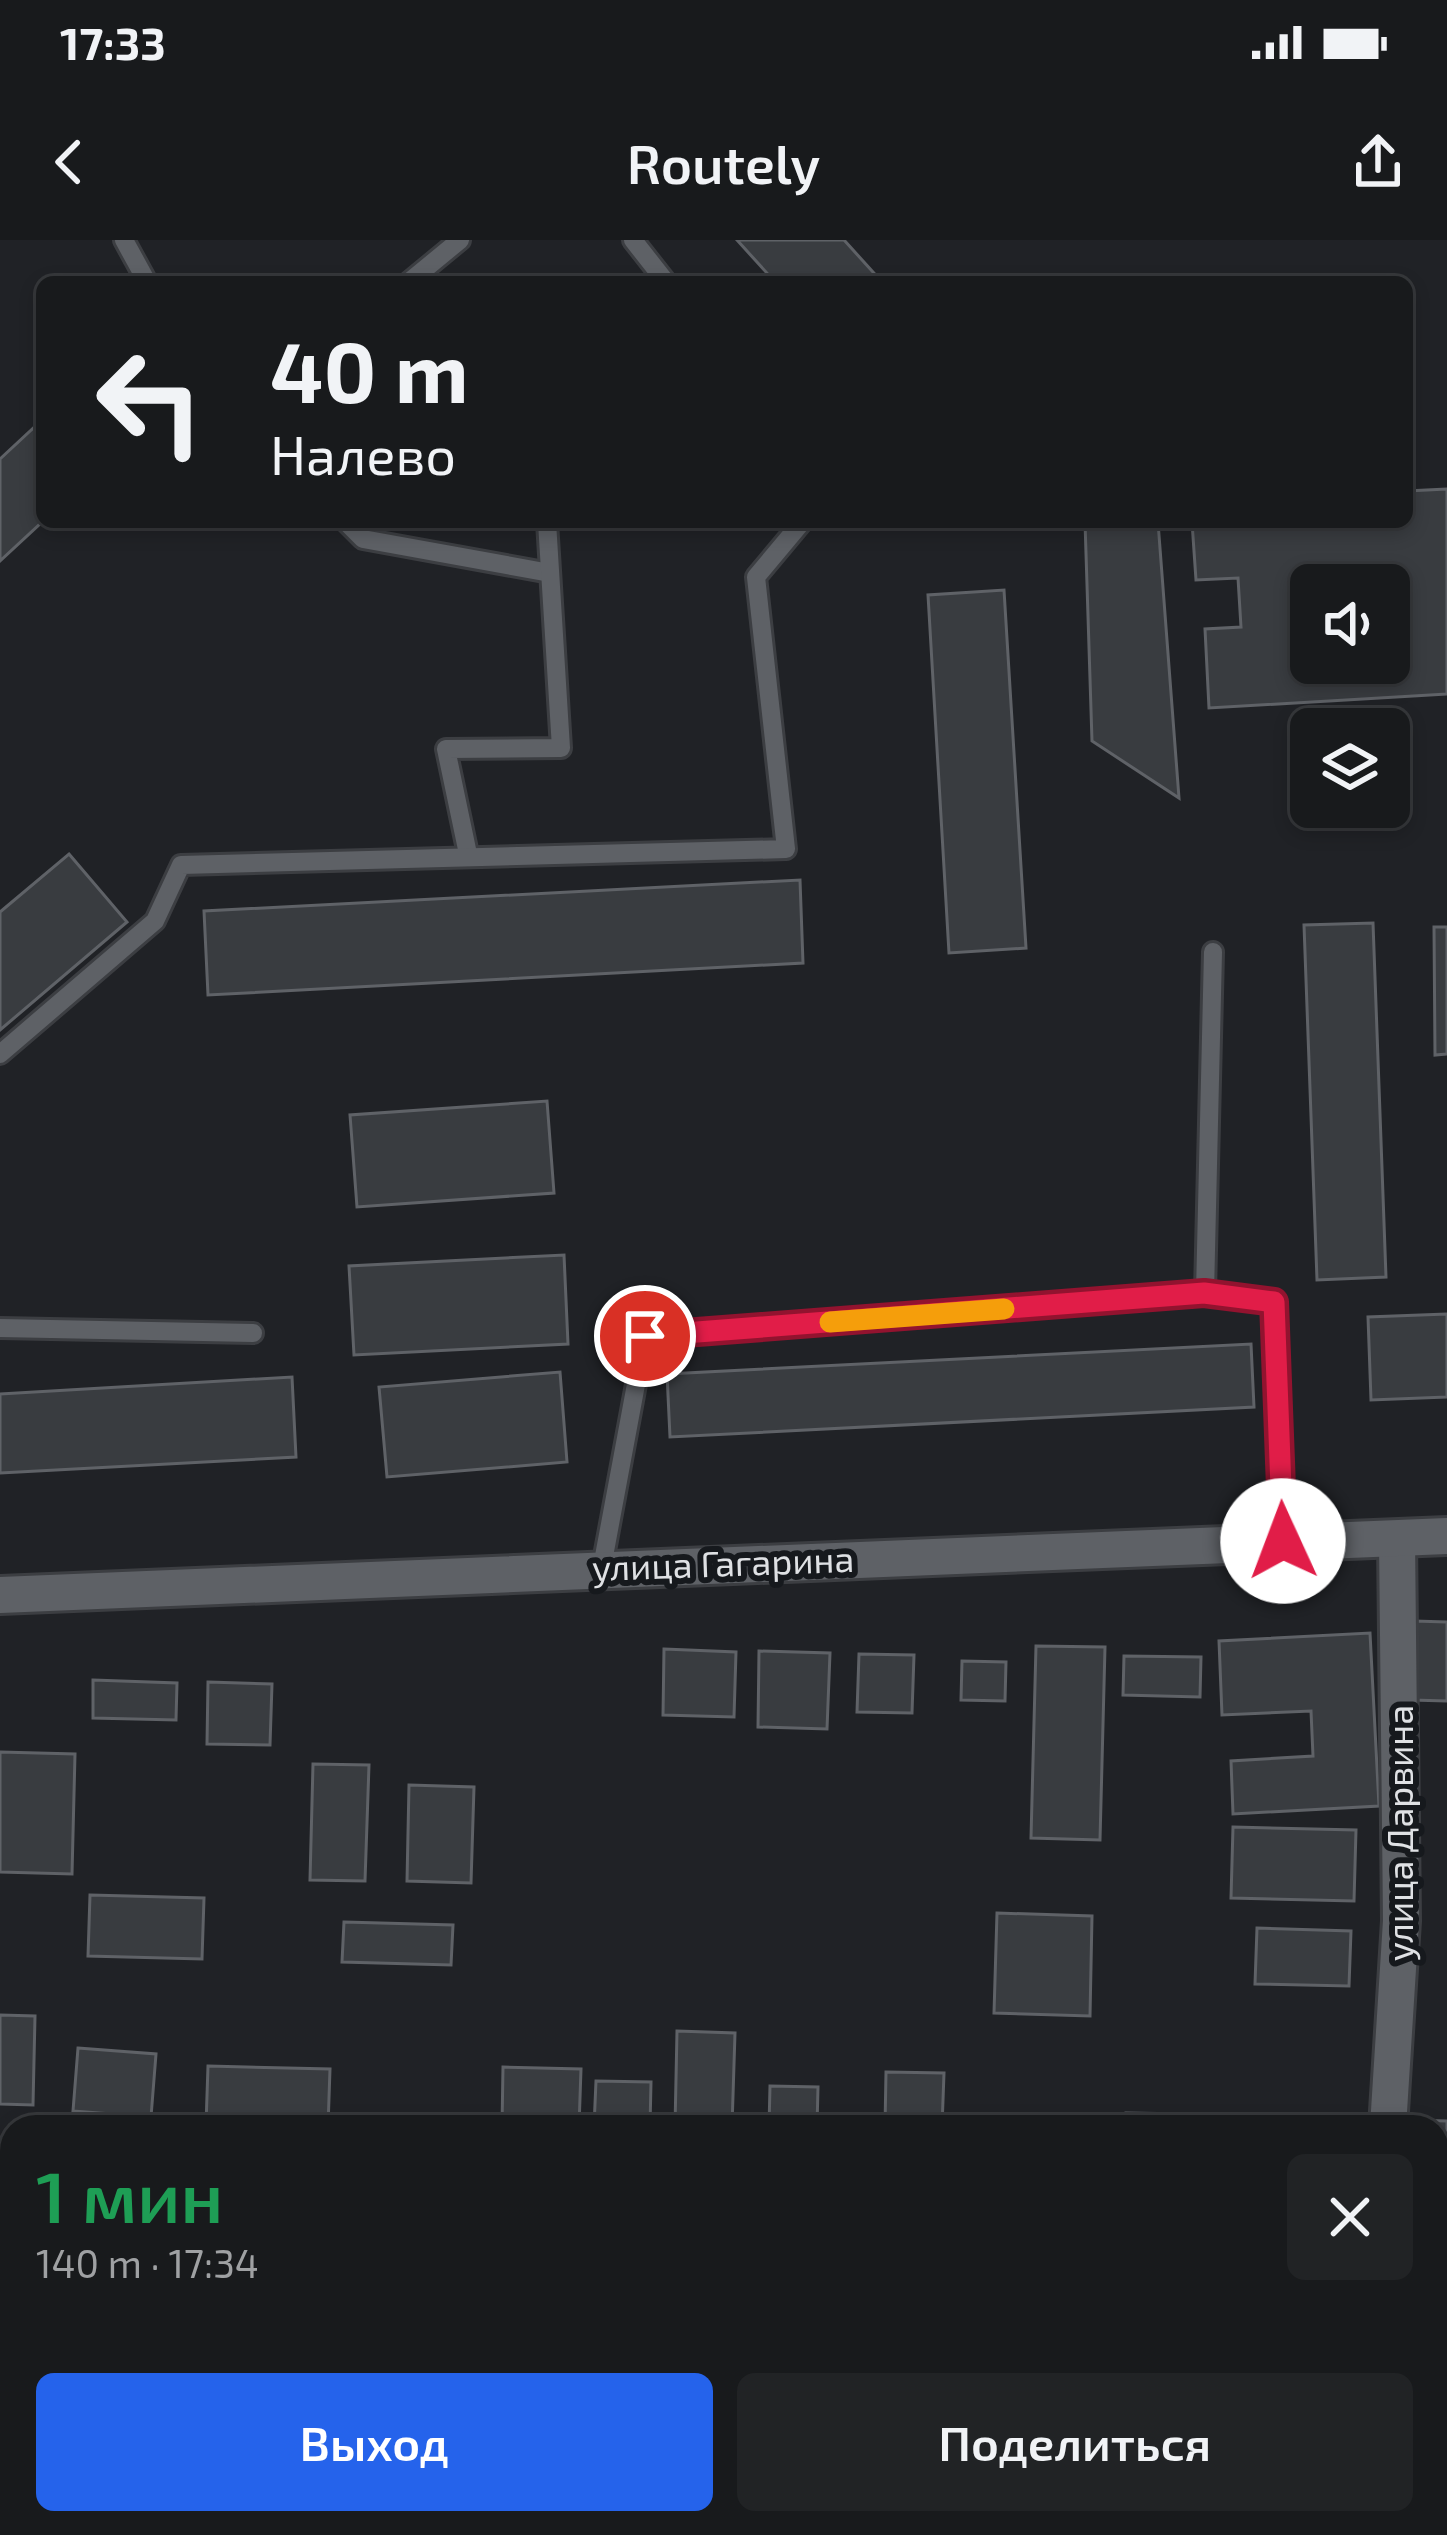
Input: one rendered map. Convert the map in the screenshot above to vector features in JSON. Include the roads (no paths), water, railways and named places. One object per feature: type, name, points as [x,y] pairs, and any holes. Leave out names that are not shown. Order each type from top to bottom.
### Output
[{"type":"main road","name":"улица Гагарина","points":[[0,1595],[1447,1536]]},
{"type":"main road","name":"улица Дарвина","points":[[1389,2115],[1400,1921],[1397,1540]]},
{"type":"lane","points":[[124,240],[144,276]]},
{"type":"lane","points":[[416,276],[460,240]]},
{"type":"lane","points":[[632,240],[661,276]]},
{"type":"lane","points":[[352,528],[363,539],[550,573]]},
{"type":"lane","points":[[469,854],[446,749],[561,748],[547,528]]},
{"type":"lane","points":[[0,1054],[155,921],[181,865],[786,849],[756,577],[797,528]]},
{"type":"lane","points":[[1204,1293],[1213,952]]},
{"type":"lane","points":[[602,1567],[645,1336],[1204,1293],[1274,1302],[1283,1541]]},
{"type":"lane","points":[[0,1328],[253,1333]]}]
